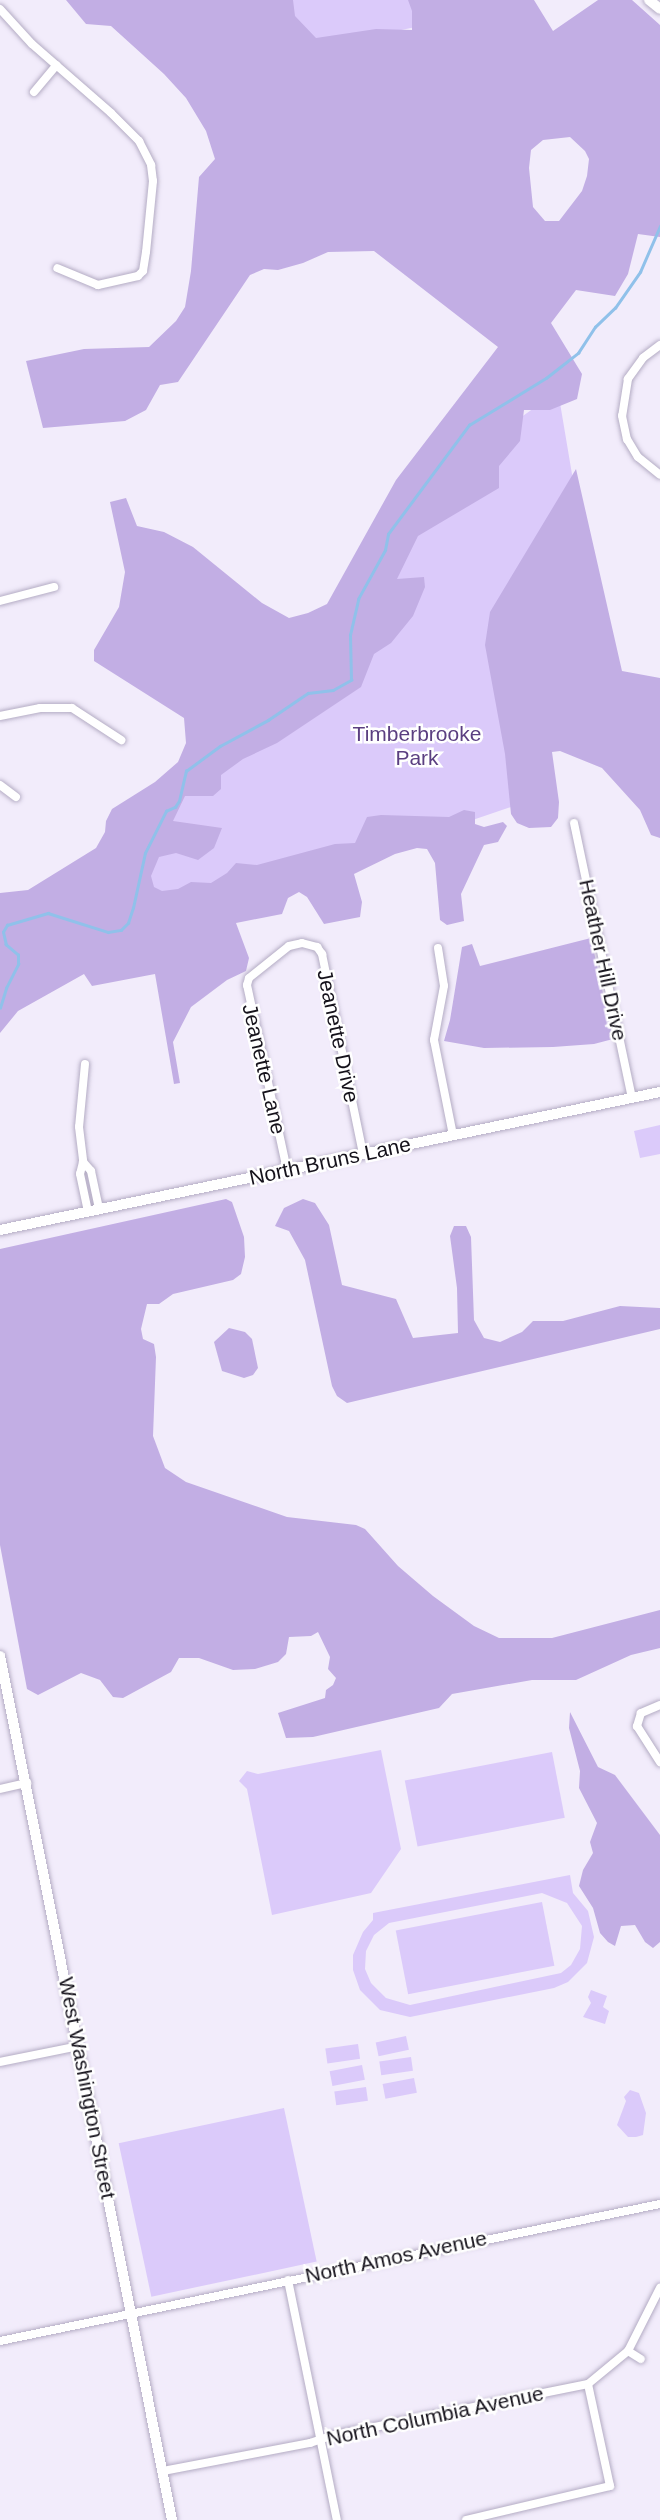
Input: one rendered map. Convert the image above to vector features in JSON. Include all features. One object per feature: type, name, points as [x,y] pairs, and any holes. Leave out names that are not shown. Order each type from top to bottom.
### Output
[{"type":"street","points":[[649,0],[660,9]]},
{"type":"street","points":[[0,9],[19,32],[97,99],[139,141],[151,165],[153,181],[145,261],[138,276],[98,285],[57,268]]},
{"type":"street","points":[[34,92],[57,65]]},
{"type":"street","points":[[660,345],[643,358],[628,379],[622,397],[623,426],[638,457],[660,475]]},
{"type":"street","points":[[0,601],[54,587]]},
{"type":"street","points":[[0,716],[40,708],[72,708],[121,740]]},
{"type":"street","points":[[0,785],[16,797]]},
{"type":"street","name":"Heather Hill Drive","points":[[574,823],[632,1098]]},
{"type":"street","name":"Jeanette Drive","points":[[289,946],[311,944],[321,954],[363,1154]]},
{"type":"street","name":"Jeanette Lane","points":[[287,1170],[247,985],[249,978],[289,946]]},
{"type":"street","points":[[438,948],[444,986],[434,1040],[453,1135]]},
{"type":"street","points":[[85,1063],[79,1117],[83,1162],[80,1174],[94,1211]]},
{"type":"street","name":"North Bruns Lane","points":[[0,1230],[660,1092]]},
{"type":"street","name":"West Washington Street","points":[[0,1656],[4,1694],[27,1783],[172,2520]]},
{"type":"street","points":[[660,1705],[641,1713],[636,1726],[660,1762]]},
{"type":"street","points":[[0,1789],[27,1783]]},
{"type":"street","points":[[0,2062],[79,2046]]},
{"type":"street","name":"North Amos Avenue","points":[[0,2342],[288,2280],[660,2206]]},
{"type":"street","points":[[288,2280],[337,2520]]},
{"type":"street","name":"North Columbia Avenue","points":[[163,2471],[588,2384],[628,2351],[660,2288]]},
{"type":"street","points":[[628,2351],[641,2359]]},
{"type":"street","points":[[466,2520],[488,2518],[610,2486],[588,2384]]},
{"type":"green space","points":[[220,0],[493,0],[495,11],[233,64]]},
{"type":"green space","name":"Timberbrooke Park","points":[[558,391],[576,498],[514,806],[156,928],[100,857],[398,549],[452,466]]},
{"type":"green space","points":[[660,1125],[660,1154],[640,1158],[634,1131]]},
{"type":"green space","points":[[381,1750],[401,1849],[371,1893],[272,1915],[247,1789],[239,1781],[247,1771],[258,1774]]},
{"type":"green space","points":[[552,1752],[565,1818],[418,1846],[405,1781]]},
{"type":"green space","points":[[570,1875],[573,1893],[588,1911],[594,1937],[587,1963],[568,1982],[554,1988],[410,2017],[380,2010],[360,1990],[353,1970],[353,1955],[363,1932],[373,1920],[373,1913]],"holes":[[[542,1893],[567,1903],[582,1926],[580,1949],[571,1965],[561,1973],[410,2005],[386,1998],[371,1983],[365,1969],[366,1951],[374,1935],[389,1923]]]},
{"type":"green space","points":[[542,1902],[554,1966],[408,1994],[396,1930]]},
{"type":"green space","points":[[591,1990],[607,1996],[603,2007],[609,2011],[605,2024],[583,2017],[591,2003],[588,1997]]},
{"type":"green space","points":[[406,2036],[409,2050],[379,2056],[376,2042]]},
{"type":"green space","points":[[358,2044],[360,2059],[327,2063],[325,2049]]},
{"type":"green space","points":[[411,2057],[413,2071],[381,2075],[379,2061]]},
{"type":"green space","points":[[362,2065],[365,2080],[332,2086],[330,2071]]},
{"type":"green space","points":[[414,2078],[417,2093],[385,2099],[383,2084]]},
{"type":"green space","points":[[366,2087],[368,2101],[336,2105],[334,2091]]},
{"type":"green space","points":[[630,2090],[639,2093],[646,2113],[643,2135],[636,2137],[628,2137],[617,2125],[626,2101],[624,2097]]},
{"type":"green space","points":[[284,2108],[317,2262],[151,2297],[119,2143]]},
{"type":"shaded area","points":[[66,0],[293,0],[295,16],[316,38],[376,29],[412,30],[412,11],[408,0],[534,0],[553,31],[598,0],[632,0],[660,25],[660,237],[638,234],[628,274],[615,296],[576,290],[551,323],[582,374],[577,399],[550,410],[524,410],[520,441],[499,466],[499,488],[418,536],[397,579],[424,577],[425,587],[413,616],[391,643],[374,654],[361,687],[277,743],[243,759],[221,775],[221,789],[213,796],[185,796],[173,821],[222,828],[214,848],[198,860],[176,853],[159,857],[151,876],[154,887],[162,891],[178,889],[191,882],[211,883],[227,873],[236,863],[257,865],[335,844],[355,843],[367,817],[449,817],[464,810],[475,812],[475,824],[484,827],[503,822],[507,826],[498,842],[484,845],[461,894],[464,921],[447,925],[440,920],[435,863],[427,849],[417,848],[395,854],[354,874],[362,902],[360,917],[324,924],[307,897],[299,892],[288,898],[282,914],[236,923],[249,958],[246,971],[227,980],[191,1007],[173,1042],[180,1083],[174,1084],[155,974],[92,986],[84,974],[18,1011],[0,1033],[0,893],[28,890],[96,848],[105,832],[106,821],[112,809],[155,782],[178,762],[186,743],[184,718],[94,661],[94,650],[119,607],[125,572],[110,502],[126,498],[137,526],[164,532],[193,547],[262,603],[289,618],[308,613],[327,604],[396,480],[498,347],[374,251],[328,252],[303,263],[278,270],[264,269],[250,275],[178,382],[160,385],[146,410],[125,421],[43,428],[26,361],[84,349],[149,347],[176,321],[185,307],[191,271],[199,177],[215,159],[206,131],[186,98],[164,74],[111,26],[86,24]],"holes":[[[570,137],[585,151],[589,159],[582,191],[559,221],[545,221],[533,207],[529,168],[531,150],[543,140]]]},
{"type":"shaded area","points":[[576,469],[622,671],[660,678],[660,838],[651,835],[640,810],[602,768],[560,751],[552,752],[559,802],[558,818],[551,827],[529,828],[517,823],[511,814],[505,754],[485,645],[490,612]]},
{"type":"shaded area","points":[[591,938],[613,1039],[594,1044],[553,1047],[484,1048],[444,1041],[462,947],[472,944],[480,966]]},
{"type":"shaded area","points":[[226,1199],[232,1202],[244,1237],[245,1257],[241,1274],[233,1280],[173,1294],[159,1304],[147,1304],[141,1329],[143,1339],[154,1344],[156,1357],[153,1436],[165,1468],[186,1482],[287,1517],[356,1525],[365,1529],[398,1566],[433,1596],[474,1626],[499,1638],[552,1638],[660,1610],[660,1648],[631,1655],[576,1680],[532,1680],[452,1694],[439,1708],[313,1737],[286,1738],[278,1713],[325,1698],[326,1690],[333,1685],[336,1678],[328,1669],[330,1657],[318,1632],[311,1636],[289,1637],[286,1654],[278,1662],[255,1669],[233,1670],[199,1658],[179,1658],[171,1672],[123,1698],[113,1697],[100,1680],[81,1673],[38,1695],[27,1689],[0,1545],[0,1249]]},
{"type":"shaded area","points":[[303,1199],[315,1203],[329,1225],[342,1285],[396,1299],[413,1338],[458,1333],[457,1288],[450,1236],[454,1226],[466,1226],[471,1237],[474,1320],[484,1338],[500,1342],[522,1332],[533,1321],[563,1321],[620,1306],[660,1308],[660,1329],[347,1403],[337,1396],[332,1386],[305,1260],[289,1231],[275,1226],[284,1208]]},
{"type":"shaded area","points":[[229,1328],[245,1332],[252,1339],[258,1368],[253,1375],[244,1378],[222,1371],[214,1342]]},
{"type":"shaded area","points":[[570,1712],[598,1767],[615,1775],[660,1835],[660,1942],[653,1948],[645,1942],[635,1925],[621,1926],[615,1946],[608,1942],[600,1933],[593,1908],[579,1886],[583,1870],[593,1853],[590,1842],[597,1823],[579,1788],[580,1771],[569,1728]]},
{"type":"waterway","points":[[0,1008],[18,964],[18,955],[6,945],[3,932],[7,925],[48,913],[108,932],[121,930],[128,923],[133,908],[145,853],[166,811],[175,807],[179,801],[186,771],[220,746],[268,720],[308,693],[333,690],[351,680],[350,635],[358,599],[385,550],[388,534],[469,425],[546,378],[578,353],[595,327],[615,308],[640,272],[660,226]]}]
